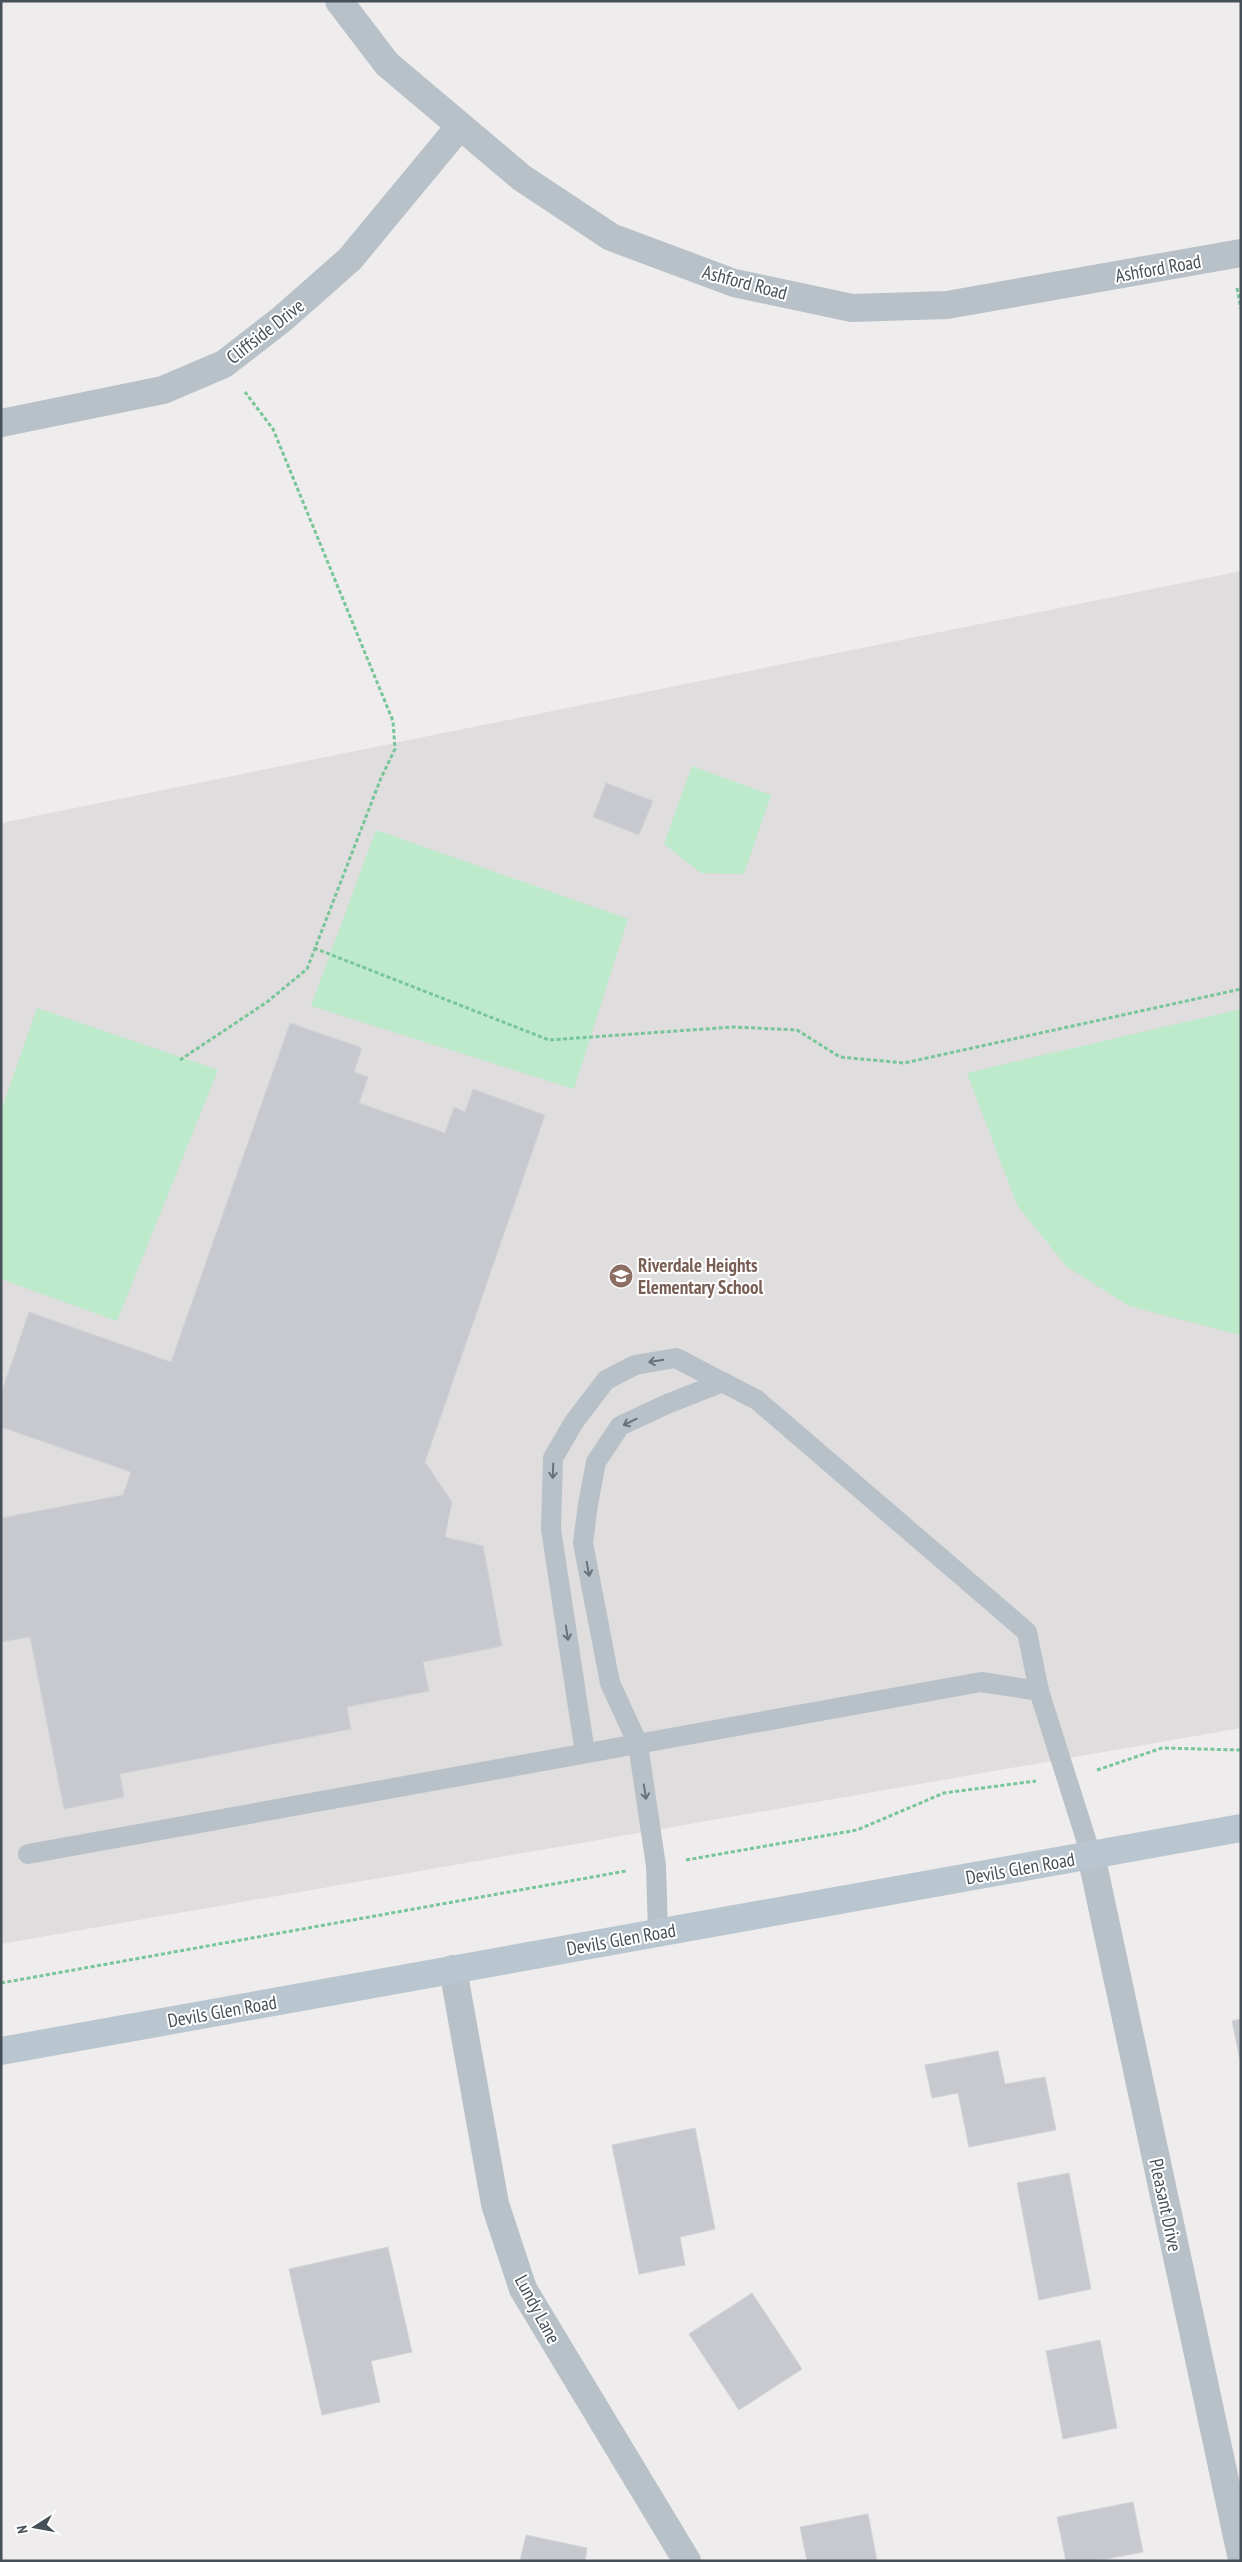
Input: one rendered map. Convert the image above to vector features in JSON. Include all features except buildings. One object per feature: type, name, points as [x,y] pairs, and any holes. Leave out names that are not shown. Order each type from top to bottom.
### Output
[{"type":"main road","name":"Devils Glen Road","points":[[1,2051],[1241,1828]]},
{"type":"street","name":"Ashford Road","points":[[339,1],[387,64],[522,178],[611,237],[734,282],[852,308],[948,305],[1241,253]]},
{"type":"street","name":"Cliffside Drive","points":[[1,423],[163,390],[224,364],[282,320],[350,259],[460,126]]},
{"type":"street","name":"Pleasant Drive","points":[[1091,1855],[1241,2555]]},
{"type":"street","name":"Lundy Lane","points":[[453,1970],[495,2204],[523,2289],[688,2561]]},
{"type":"lane","points":[[585,1753],[552,1528],[554,1458],[574,1422],[606,1380],[635,1365],[676,1358],[757,1400],[1027,1632],[1039,1691],[1091,1855]]},
{"type":"lane","points":[[658,1932],[656,1866],[638,1744],[610,1683],[583,1543],[596,1462],[620,1426],[667,1404],[723,1382]]},
{"type":"lane","points":[[28,1854],[981,1682],[1039,1691]]},
{"type":"path","points":[[180,1060],[267,1002],[307,969],[381,778],[395,749],[393,721],[273,429],[224,364]]},
{"type":"path","points":[[314,948],[549,1040],[734,1027],[797,1030],[840,1057],[904,1063],[1241,989]]},
{"type":"shaded area","name":"Riverdale Heights Elementary School","points":[[1241,571],[1241,1728],[1,1944],[1,823]]},
{"type":"green space","points":[[692,766],[771,795],[744,874],[701,873],[664,844]]},
{"type":"green space","points":[[376,830],[628,919],[574,1089],[311,1006]]},
{"type":"green space","points":[[37,1008],[218,1070],[117,1321],[1,1279],[1,1111]]},
{"type":"green space","points":[[1241,1009],[1241,1335],[1129,1306],[1066,1266],[1017,1205],[967,1073]]},
{"type":"place","name":"Riverdale Heights Elementary School","points":[[621,1276]]}]
